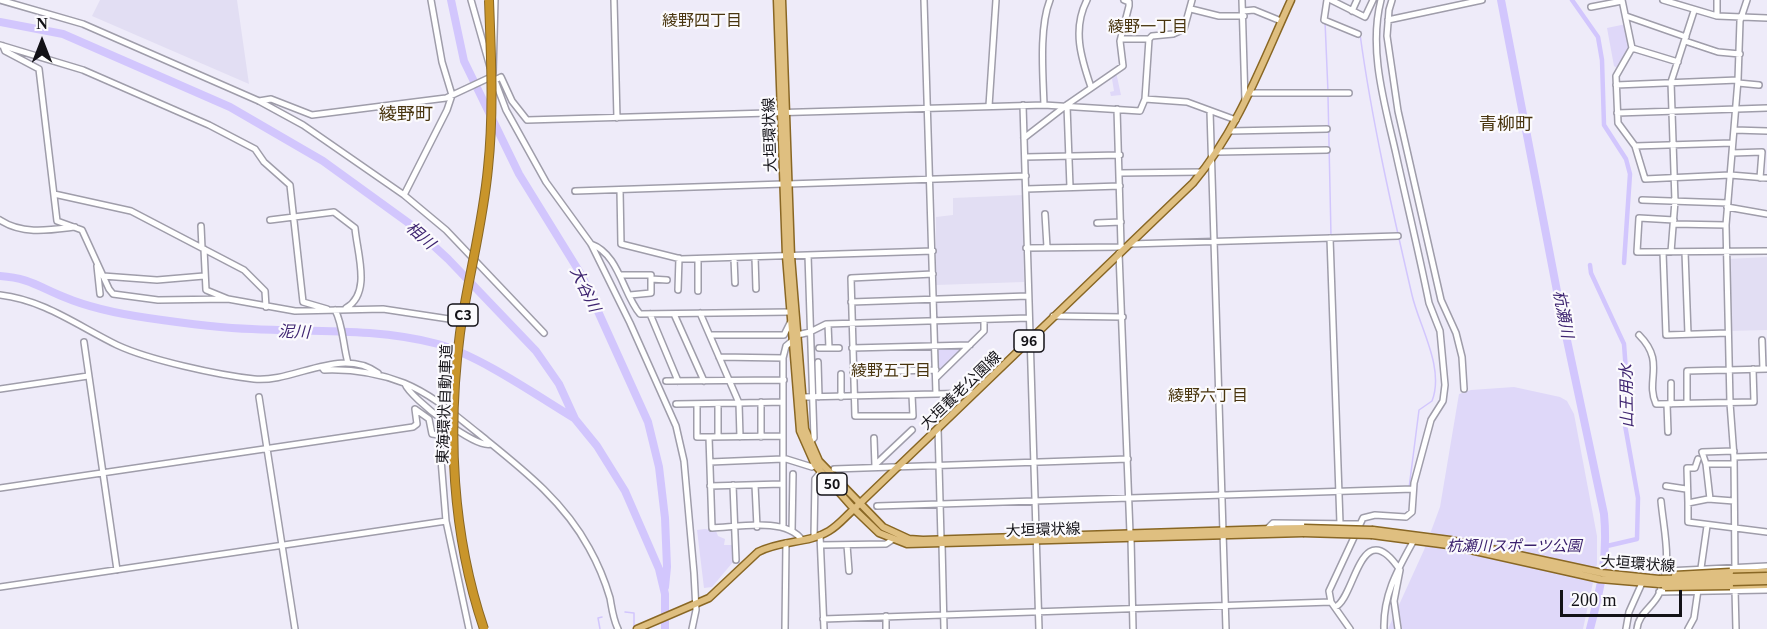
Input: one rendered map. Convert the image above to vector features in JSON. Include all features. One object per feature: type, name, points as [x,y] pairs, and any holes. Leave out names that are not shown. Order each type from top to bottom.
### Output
[{"type":"highway","name":"東海環状自動車道","points":[[484,629],[462,541],[455,483],[454,422],[461,332],[488,169],[492,98],[489,0]]},
{"type":"main road","name":"大垣環状線","points":[[777,0],[783,112]]},
{"type":"main road","name":"大垣環状線","points":[[782,0],[785,184],[800,430],[808,453],[821,472],[879,533],[907,544],[1222,532],[1372,532],[1417,539],[1600,579],[1659,584],[1767,585]]},
{"type":"main road","name":"大垣養老公園線","points":[[637,629],[694,605],[722,588],[758,552],[829,531],[860,504],[1202,172],[1236,120],[1291,0]]},
{"type":"main road","name":"大垣環状線","points":[[789,256],[790,323],[802,397],[804,429],[809,443],[827,470],[883,527],[909,539],[942,541]]},
{"type":"main road","name":"大垣環状線","points":[[1222,532],[1268,528],[1304,531]]},
{"type":"main road","name":"50","points":[[1659,584],[1733,570],[1767,574]]},
{"type":"main road","name":"大垣環状線","points":[[1659,584],[1767,574]]},
{"type":"main road","name":"50","points":[[1659,584],[1734,589],[1767,585]]},
{"type":"street","points":[[0,0],[83,24],[259,101],[303,125],[405,195],[446,230],[544,333]]},
{"type":"street","points":[[405,195],[447,110],[453,93],[441,62],[431,0]]},
{"type":"street","points":[[471,0],[492,77],[506,110],[546,182],[591,244],[630,323],[676,426],[688,494],[694,605],[692,629]]},
{"type":"street","points":[[492,77],[495,70],[495,0]]},
{"type":"street","points":[[614,0],[617,118]]},
{"type":"street","points":[[924,0],[936,394]]},
{"type":"street","points":[[989,106],[996,0]]},
{"type":"street","points":[[1044,105],[1046,13],[1050,0]]},
{"type":"street","points":[[1087,0],[1078,27],[1078,37],[1091,87]]},
{"type":"street","points":[[1024,138],[1091,87],[1123,66],[1121,39],[1129,6],[1129,2],[1124,0]]},
{"type":"street","points":[[1121,39],[1149,39],[1152,36],[1173,34],[1184,29],[1192,0]]},
{"type":"street","points":[[1242,0],[1245,101]]},
{"type":"street","points":[[1358,34],[1324,20],[1329,0],[1365,17],[1373,0]]},
{"type":"street","points":[[1352,11],[1357,0]]},
{"type":"street","points":[[1350,629],[1333,604],[1331,584],[1360,524],[1368,515],[1409,516],[1412,512],[1413,489],[1431,420],[1443,401],[1444,372],[1440,331],[1429,303],[1388,120],[1376,42],[1376,19],[1381,0]]},
{"type":"street","points":[[1391,0],[1388,50],[1403,133],[1441,300],[1456,333],[1462,357],[1464,389]]},
{"type":"street","points":[[1388,20],[1482,0]]},
{"type":"street","points":[[1663,0],[1717,16],[1767,18]]},
{"type":"street","points":[[1717,0],[1717,16]]},
{"type":"street","points":[[1733,570],[1734,454],[1730,403],[1726,225],[1741,18],[1747,0]]},
{"type":"street","points":[[1592,7],[1622,1],[1632,48],[1617,72],[1618,123],[1635,146],[1645,179],[1730,175],[1764,178],[1762,152],[1732,153]]},
{"type":"street","points":[[1191,9],[1219,16],[1254,10],[1281,21]]},
{"type":"street","points":[[1671,252],[1675,177],[1671,82],[1694,11]]},
{"type":"street","points":[[1626,16],[1718,52],[1740,54]]},
{"type":"street","points":[[259,101],[272,99],[312,115],[446,98],[492,77],[501,77],[512,101],[527,120],[1023,105],[1140,111],[1145,99],[1149,39]]},
{"type":"street","points":[[1,45],[5,51],[39,69],[57,220],[77,226],[86,235],[113,294],[158,300],[228,299]]},
{"type":"street","points":[[1,45],[83,70],[209,125],[255,149],[264,162],[290,185],[303,302],[335,310],[410,311],[449,319]]},
{"type":"street","points":[[1632,48],[1678,62]]},
{"type":"street","points":[[1616,85],[1671,82],[1738,82],[1759,85]]},
{"type":"street","points":[[1248,93],[1350,93]]},
{"type":"street","points":[[1145,99],[1187,102],[1236,120]]},
{"type":"street","points":[[1023,105],[1039,629]]},
{"type":"street","points":[[1067,106],[1070,187]]},
{"type":"street","points":[[1617,113],[1767,108]]},
{"type":"street","points":[[1118,109],[1121,222],[1124,248],[1123,317],[1133,629]]},
{"type":"street","points":[[1210,111],[1226,629]]},
{"type":"street","points":[[1230,131],[1327,129]]},
{"type":"street","points":[[1734,130],[1767,131]]},
{"type":"street","points":[[1635,146],[1732,142]]},
{"type":"street","points":[[1217,152],[1327,150]]},
{"type":"street","points":[[1025,157],[1120,155]]},
{"type":"street","points":[[1120,173],[1202,172]]},
{"type":"street","points":[[575,191],[1026,176]]},
{"type":"street","points":[[1026,189],[1120,186]]},
{"type":"street","points":[[620,190],[621,244],[679,258],[933,251]]},
{"type":"street","points":[[54,194],[131,211],[250,274],[265,291],[266,307]]},
{"type":"street","points":[[1642,200],[1727,205],[1767,214]]},
{"type":"street","points":[[270,219],[334,212],[355,228],[362,288],[353,304],[344,309]]},
{"type":"street","points":[[1045,214],[1047,248]]},
{"type":"street","points":[[1726,225],[1639,219],[1637,252],[1767,251]]},
{"type":"street","points":[[0,220],[10,227],[30,231],[77,226]]},
{"type":"street","points":[[1097,223],[1121,222]]},
{"type":"street","points":[[201,226],[206,290],[228,299],[266,307],[295,311],[327,309]]},
{"type":"street","points":[[1026,248],[1124,248],[1214,242],[1398,236]]},
{"type":"street","points":[[1330,238],[1340,523]]},
{"type":"street","points":[[591,244],[597,246],[621,276],[638,312],[650,314],[790,312]]},
{"type":"street","points":[[1663,252],[1666,334],[1728,333]]},
{"type":"street","points":[[1685,252],[1688,334]]},
{"type":"street","points":[[807,255],[810,332],[816,397]]},
{"type":"street","points":[[755,257],[756,289]]},
{"type":"street","points":[[678,290],[679,258]]},
{"type":"street","points":[[734,258],[735,283]]},
{"type":"street","points":[[97,259],[100,294]]},
{"type":"street","points":[[698,259],[698,291]]},
{"type":"street","points":[[912,394],[913,416],[855,416],[850,278],[933,274]]},
{"type":"street","points":[[621,276],[651,275],[651,293],[630,295]]},
{"type":"street","points":[[103,276],[158,280],[204,276]]},
{"type":"street","points":[[651,279],[667,280]]},
{"type":"street","points":[[0,295],[45,307],[119,346],[242,377],[270,380],[321,366],[348,363],[372,369],[381,375]]},
{"type":"street","points":[[851,302],[1028,296]]},
{"type":"street","points":[[335,310],[341,324],[341,339],[348,363]]},
{"type":"street","points":[[700,313],[739,403],[740,437]]},
{"type":"street","points":[[650,314],[678,381]]},
{"type":"street","points":[[674,314],[704,381]]},
{"type":"street","points":[[1053,316],[1123,317]]},
{"type":"street","points":[[936,378],[984,331],[984,320]]},
{"type":"street","points":[[783,526],[783,358],[786,346],[793,338],[828,324],[1029,321],[1040,329]]},
{"type":"street","points":[[710,335],[784,335],[790,323]]},
{"type":"street","points":[[828,324],[829,348]]},
{"type":"street","points":[[1639,335],[1651,350],[1655,364],[1654,402],[1669,404],[1754,402],[1754,369]]},
{"type":"street","points":[[1687,403],[1687,371],[1765,369],[1762,340]]},
{"type":"street","points":[[84,342],[117,570]]},
{"type":"street","points":[[852,348],[970,345]]},
{"type":"street","points":[[819,348],[839,348]]},
{"type":"street","points":[[719,357],[783,358]]},
{"type":"street","points":[[809,443],[814,438],[818,362]]},
{"type":"street","points":[[321,366],[324,370],[359,371],[381,375],[435,399],[552,496],[574,523],[599,567],[618,629]]},
{"type":"street","points":[[854,372],[936,370]]},
{"type":"street","points":[[841,374],[841,397]]},
{"type":"street","points":[[0,389],[88,376]]},
{"type":"street","points":[[666,381],[784,380]]},
{"type":"street","points":[[1668,432],[1671,383]]},
{"type":"street","points":[[405,384],[444,422],[483,444],[491,444]]},
{"type":"street","points":[[802,397],[974,393]]},
{"type":"street","points":[[259,397],[295,629]]},
{"type":"street","points":[[761,402],[761,437]]},
{"type":"street","points":[[676,404],[783,402]]},
{"type":"street","points":[[697,404],[697,437],[783,436]]},
{"type":"street","points":[[718,404],[718,437]]},
{"type":"street","points":[[0,488],[414,427],[417,424],[415,409],[429,419],[432,434],[439,435]]},
{"type":"street","points":[[444,422],[439,435],[446,521],[456,580],[469,629]]},
{"type":"street","points":[[938,428],[944,629]]},
{"type":"street","points":[[875,466],[912,430]]},
{"type":"street","points":[[709,437],[712,528],[783,526],[802,540]]},
{"type":"street","points":[[874,438],[875,466]]},
{"type":"street","points":[[1702,444],[1710,499]]},
{"type":"street","points":[[1702,452],[1767,456]]},
{"type":"street","points":[[710,462],[783,459],[812,467]]},
{"type":"street","points":[[834,469],[1128,459]]},
{"type":"street","points":[[1698,459],[1695,468],[1687,468],[1688,522],[1733,530],[1767,532]]},
{"type":"street","points":[[1706,464],[1734,464]]},
{"type":"street","points":[[821,472],[815,479],[817,536],[821,545],[824,629]]},
{"type":"street","points":[[792,531],[794,474]]},
{"type":"street","points":[[755,484],[757,527]]},
{"type":"street","points":[[710,486],[782,484]]},
{"type":"street","points":[[733,485],[736,560]]},
{"type":"street","points":[[1666,486],[1686,489]]},
{"type":"street","points":[[877,506],[1413,489]]},
{"type":"street","points":[[1688,503],[1710,499],[1734,501]]},
{"type":"street","points":[[1637,629],[1639,619],[1667,571],[1661,501]]},
{"type":"street","points":[[0,587],[446,521]]},
{"type":"street","points":[[1268,528],[1273,523],[1360,524]]},
{"type":"street","points":[[1688,629],[1694,618],[1707,526]]},
{"type":"street","points":[[1384,629],[1388,592],[1398,566],[1417,539]]},
{"type":"street","points":[[821,545],[886,544],[892,540]]},
{"type":"street","points":[[784,629],[786,543]]},
{"type":"street","points":[[847,545],[849,572]]},
{"type":"street","points":[[823,619],[1132,608],[1333,604],[1344,600],[1360,561],[1366,555],[1380,552],[1400,570],[1394,601],[1398,629]]},
{"type":"street","points":[[1667,571],[1701,568],[1733,570],[1767,566]]},
{"type":"street","points":[[1626,629],[1629,612],[1643,581]]},
{"type":"street","points":[[1659,584],[1698,592],[1734,589],[1736,629]]},
{"type":"street","points":[[886,616],[886,629]]},
{"type":"shaded area","points":[[100,0],[237,0],[249,84],[92,16]]},
{"type":"shaded area","points":[[1023,195],[1024,282],[936,285],[936,217],[953,215],[953,198]]},
{"type":"shaded area","points":[[1767,257],[1767,330],[1729,331],[1728,259]]},
{"type":"green space","points":[[1626,24],[1631,48],[1618,69],[1614,66],[1607,28]]},
{"type":"green space","points":[[1116,72],[1121,95],[1111,96],[1110,92],[1114,91],[1112,79]]},
{"type":"green space","points":[[965,347],[938,372],[937,348]]},
{"type":"green space","name":"杭瀬川スポーツ公園","points":[[1514,387],[1560,397],[1567,401],[1574,414],[1597,536],[1597,564],[1583,629],[1388,629],[1424,550],[1440,507],[1459,394],[1471,390]]},
{"type":"green space","points":[[697,530],[716,531],[718,536],[725,539],[724,545],[733,545],[733,562],[712,587],[704,588]]},
{"type":"waterway","name":"大谷川","points":[[451,0],[464,61],[519,174],[582,276],[648,422],[659,467],[665,518],[667,567],[665,587]]},
{"type":"waterway","name":"杭瀬川","points":[[1501,0],[1561,312],[1604,514],[1603,572],[1590,629]]},
{"type":"waterway","name":"山王用水","points":[[1572,0],[1598,37],[1602,60],[1604,125],[1626,159],[1630,174],[1624,263]]},
{"type":"waterway","points":[[1325,21],[1328,92]]},
{"type":"waterway","name":"相川","points":[[0,22],[63,34],[230,107],[323,161],[410,224],[448,259],[536,351],[559,384],[575,419],[597,446],[625,491],[659,569],[665,594],[665,629]]},
{"type":"waterway","points":[[1360,34],[1370,100],[1390,198],[1415,307],[1430,347],[1435,375],[1432,401],[1419,410],[1409,488]]},
{"type":"waterway","points":[[1328,96],[1331,236]]},
{"type":"waterway","name":"山王用水","points":[[1590,265],[1591,273],[1624,344],[1627,385],[1623,414],[1638,498],[1637,539],[1607,546]]},
{"type":"waterway","name":"泥川","points":[[0,276],[26,281],[84,304],[137,316],[226,328],[392,335],[438,344],[472,357],[574,418]]},
{"type":"waterway","points":[[625,612],[634,613],[634,629]]},
{"type":"waterway","points":[[600,629],[598,618],[602,617]]},
{"type":"district","name":"綾野四丁目","points":[[702,20]]},
{"type":"district","name":"綾野一丁目","points":[[1148,26]]},
{"type":"district","name":"綾野町","points":[[406,113]]},
{"type":"district","name":"青柳町","points":[[1506,123]]},
{"type":"district","name":"綾野五丁目","points":[[891,370]]},
{"type":"district","name":"綾野六丁目","points":[[1208,395]]}]
